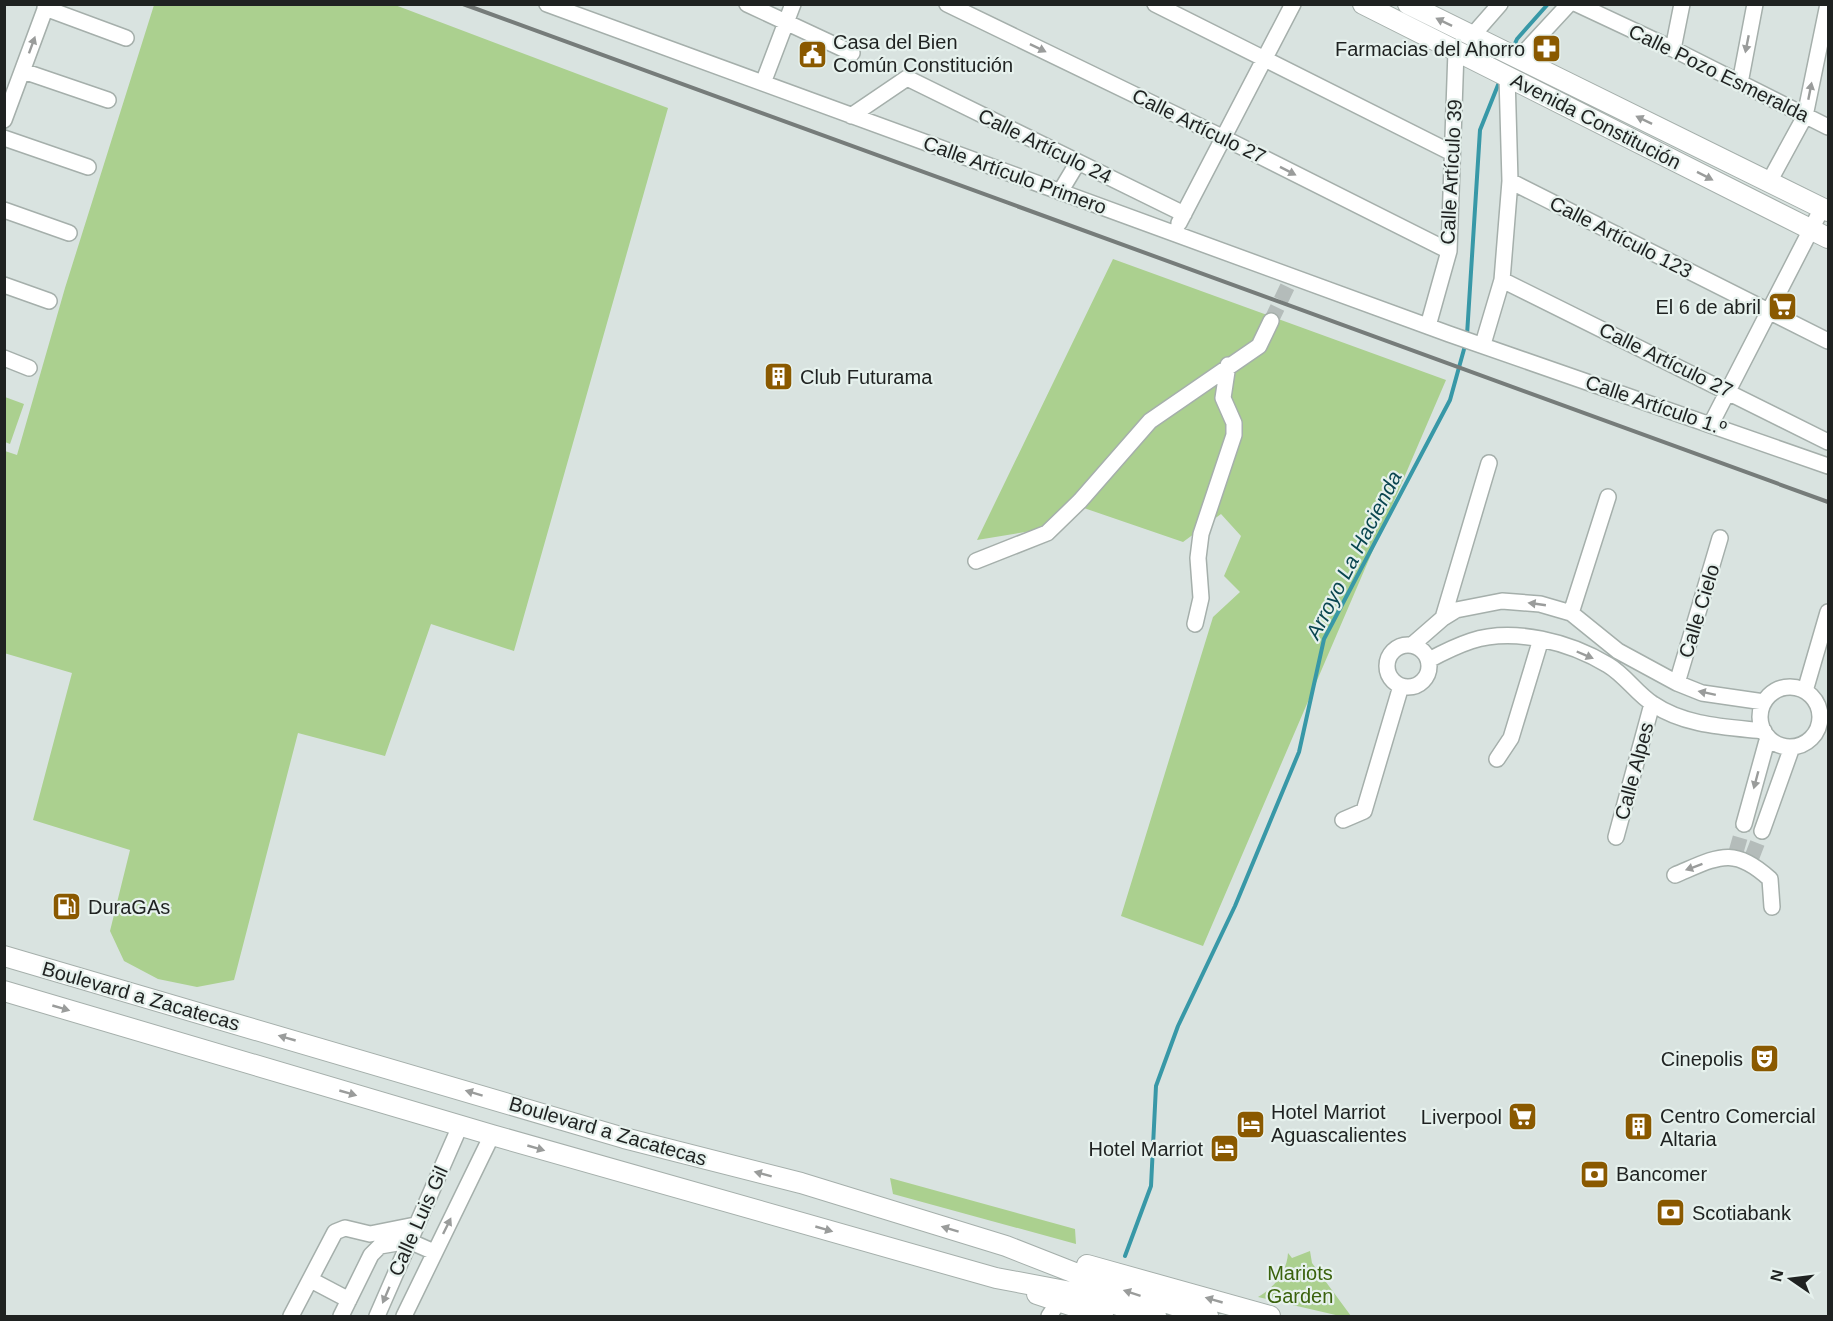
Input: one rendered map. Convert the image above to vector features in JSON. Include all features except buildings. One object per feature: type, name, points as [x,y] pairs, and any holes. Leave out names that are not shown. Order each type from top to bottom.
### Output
[{"type":"main road","name":"Avenida Constitución","points":[[1363,4],[1828,238]]},
{"type":"main road","name":"Avenida Constitución","points":[[1408,4],[1825,210]]},
{"type":"main road","name":"Boulevard a Zacatecas","points":[[4,956],[624,1137],[801,1184],[1006,1246],[1080,1275],[1208,1317]]},
{"type":"main road","name":"Boulevard a Zacatecas","points":[[4,991],[460,1126],[996,1278],[1057,1304],[1156,1317]]},
{"type":"main road","points":[[1006,1246],[1157,1283],[1270,1317]]},
{"type":"main road","points":[[1057,1304],[1103,1317]]},
{"type":"street","points":[[747,4],[852,53]]},
{"type":"street","points":[[763,83],[793,4]]},
{"type":"street","name":"Calle Artículo 27","points":[[947,4],[1224,138],[1449,251]]},
{"type":"street","points":[[1155,4],[1264,61],[1452,153]]},
{"type":"street","points":[[1174,233],[1293,4]]},
{"type":"street","points":[[1476,38],[1500,4]]},
{"type":"street","points":[[1516,57],[1569,4]]},
{"type":"street","name":"Calle Pozo Esmeralda","points":[[1577,4],[1673,49],[1828,127]]},
{"type":"street","points":[[1673,49],[1682,4]]},
{"type":"street","points":[[1740,83],[1755,4]]},
{"type":"street","points":[[1769,182],[1805,116],[1828,4]]},
{"type":"street","name":"Calle Artículo Primero","points":[[549,5],[1174,233],[1291,278],[1449,334],[1478,342]]},
{"type":"street","points":[[4,120],[46,6],[126,38]]},
{"type":"street","name":"Calle Artículo 39","points":[[1428,326],[1449,251],[1452,153],[1465,55]]},
{"type":"street","points":[[23,71],[108,100]]},
{"type":"street","points":[[1478,342],[1502,280],[1510,181],[1505,75]]},
{"type":"street","name":"Calle Artículo 24","points":[[851,116],[907,78],[1184,214]]},
{"type":"street","points":[[4,138],[88,167]]},
{"type":"street","points":[[1060,192],[1078,162]]},
{"type":"street","name":"Calle Artículo 123","points":[[1510,181],[1828,341]]},
{"type":"street","points":[[4,210],[69,233]]},
{"type":"street","points":[[1711,424],[1726,390],[1769,311],[1809,229],[1825,210]]},
{"type":"street","name":"Calle Artículo 27","points":[[1502,280],[1828,442]]},
{"type":"street","points":[[4,285],[49,301]]},
{"type":"street","points":[[976,561],[1047,533],[1080,501],[1150,421],[1228,365],[1259,346],[1270,321]]},
{"type":"street","name":"Calle Artículo 1.º","points":[[1478,342],[1828,466]]},
{"type":"street","points":[[4,358],[29,368]]},
{"type":"street","points":[[1195,624],[1201,598],[1198,558],[1201,534],[1234,435],[1234,423],[1223,398],[1228,365]]},
{"type":"street","points":[[1443,618],[1490,463]]},
{"type":"street","points":[[1572,613],[1608,497]]},
{"type":"street","name":"Calle Cielo","points":[[1677,683],[1720,538]]},
{"type":"street","points":[[1412,645],[1443,618],[1456,610],[1502,601],[1540,604],[1572,613],[1618,651],[1677,683],[1702,693],[1764,702]]},
{"type":"street","points":[[1805,691],[1828,612]]},
{"type":"street","points":[[1429,660],[1472,640],[1502,635],[1540,639],[1562,645],[1608,665],[1652,704],[1679,717],[1714,726],[1766,734],[1783,746],[1792,747],[1812,738],[1824,719],[1814,698],[1805,691],[1787,687],[1778,690],[1764,702],[1761,712],[1766,734],[1744,824]]},
{"type":"street","points":[[1497,759],[1511,738],[1540,639]]},
{"type":"street","points":[[1406,645],[1419,648],[1429,660],[1428,673],[1421,684],[1414,687],[1401,686],[1390,678],[1387,664],[1393,651],[1406,645]]},
{"type":"street","points":[[1608,665],[1618,651]]},
{"type":"street","points":[[1343,820],[1364,811],[1401,686]]},
{"type":"street","name":"Calle Alpes","points":[[1616,837],[1652,704]]},
{"type":"street","points":[[1762,831],[1792,747]]},
{"type":"street","points":[[1675,875],[1720,858],[1736,855],[1751,859],[1770,879],[1772,901]]},
{"type":"street","name":"Calle Luis Gil","points":[[377,1317],[460,1126]]},
{"type":"street","name":"Calle Luis Gil","points":[[404,1317],[492,1135]]},
{"type":"street","points":[[291,1317],[335,1232],[345,1228],[370,1233],[416,1225]]},
{"type":"street","points":[[340,1317],[371,1255],[380,1246],[409,1241],[435,1252]]},
{"type":"street","points":[[310,1280],[349,1300]]},
{"type":"green space","points":[[154,5],[395,5],[668,108],[514,651],[431,624],[385,756],[298,733],[234,980],[197,987],[158,979],[124,961],[110,931],[130,850],[33,820],[72,673],[4,653],[5,451],[17,455],[65,288]]},
{"type":"green space","points":[[1113,259],[1446,380],[1203,946],[1121,916],[1213,617],[1240,592],[1224,576],[1241,536],[1221,514],[1183,542],[1081,507],[1043,529],[977,540]]},
{"type":"green space","points":[[5,397],[24,404],[10,444],[5,442]]},
{"type":"green space","points":[[890,1178],[1075,1229],[1076,1244],[893,1194]]},
{"type":"green space","name":"Mariots Garden","points":[[1310,1251],[1312,1263],[1351,1316],[1340,1316],[1258,1297],[1279,1279],[1288,1253],[1292,1258]]},
{"type":"waterway","name":"Arroyo La Hacienda","points":[[1513,48],[1517,39],[1548,4]]},
{"type":"waterway","name":"Arroyo La Hacienda","points":[[1467,335],[1480,130],[1500,80]]},
{"type":"waterway","name":"Arroyo La Hacienda","points":[[1125,1256],[1151,1186],[1156,1086],[1178,1026],[1235,906],[1299,752],[1324,639],[1450,400],[1466,342]]},
{"type":"tunnel","points":[[1271,321],[1291,279]]},
{"type":"tunnel","points":[[1736,852],[1744,824]]},
{"type":"tunnel","points":[[1752,857],[1762,831]]},
{"type":"railway","points":[[463,4],[1828,502]]},
{"type":"place","name":"Farmacias del Ahorro","points":[[1546,49]]},
{"type":"place","name":"Casa del Bien Común Constitución","points":[[812,54]]},
{"type":"place","name":"El 6 de abril","points":[[1782,307]]},
{"type":"place","name":"Club Futurama","points":[[779,377]]},
{"type":"place","name":"DuraGAs","points":[[67,907]]},
{"type":"place","name":"Cinepolis","points":[[1764,1059]]},
{"type":"place","name":"Liverpool","points":[[1523,1117]]},
{"type":"place","name":"Hotel Marriot Aguascalientes","points":[[1250,1124]]},
{"type":"place","name":"Centro Comercial Altaria","points":[[1639,1127]]},
{"type":"place","name":"Hotel Marriot","points":[[1224,1149]]},
{"type":"place","name":"Bancomer","points":[[1595,1174]]},
{"type":"place","name":"Scotiabank","points":[[1671,1213]]}]
